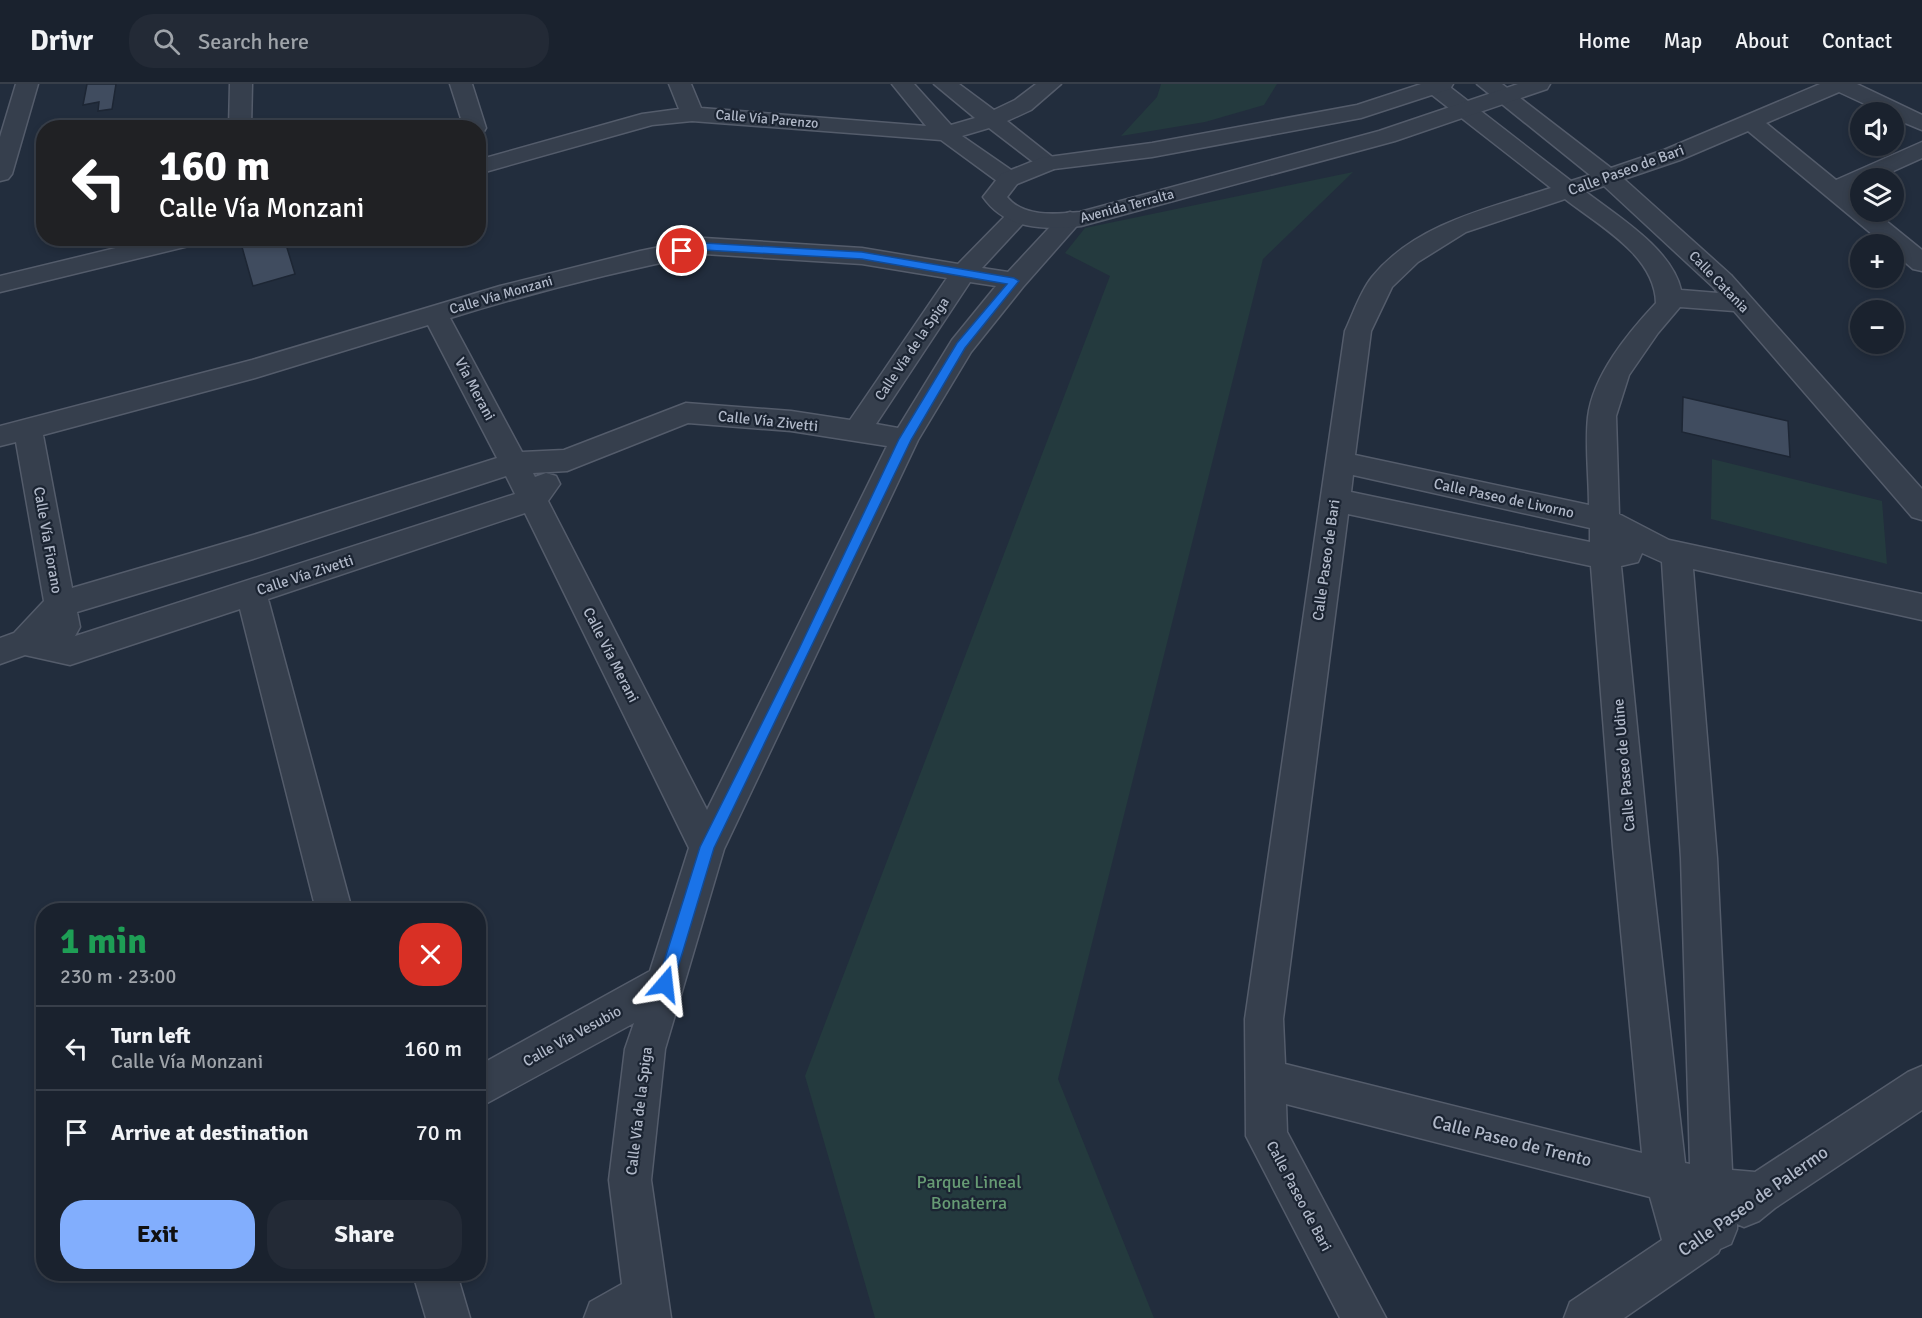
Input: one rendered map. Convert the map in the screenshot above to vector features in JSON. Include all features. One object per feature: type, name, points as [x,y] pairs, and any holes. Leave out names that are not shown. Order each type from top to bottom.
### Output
[{"type":"street","points":[[0,174],[27,84]]},
{"type":"street","points":[[240,120],[241,84]]},
{"type":"street","points":[[461,84],[472,120]]},
{"type":"street","points":[[680,84],[692,114]]},
{"type":"street","points":[[903,84],[947,134],[1009,179]]},
{"type":"street","points":[[945,84],[1048,163]]},
{"type":"street","name":"Calle Vía Parenzo","points":[[486,165],[650,119],[692,114],[947,134],[991,120],[1023,105],[1050,84]]},
{"type":"street","name":"Avenida Terralta","points":[[1018,216],[1081,219],[1387,136],[1465,109],[1496,90],[1539,84]]},
{"type":"street","points":[[1839,84],[1922,123]]},
{"type":"street","name":"Calle Paseo de Bari","points":[[1364,1318],[1268,1136],[1264,1019],[1358,331],[1381,283],[1409,256],[1457,227],[1672,155],[1839,84]]},
{"type":"street","points":[[1018,216],[999,206],[995,197],[1009,179],[1048,163],[1152,150],[1361,111],[1439,85],[1465,109],[1635,242],[1661,270],[1669,287],[1669,298],[1741,303]]},
{"type":"street","name":"Calle Catania","points":[[1496,90],[1608,177],[1722,281],[1922,509]]},
{"type":"street","points":[[1751,122],[1922,263]]},
{"type":"street","points":[[1833,190],[1922,149]]},
{"type":"street","name":"Calle Vía de la Spiga","points":[[857,431],[963,273],[1018,216]]},
{"type":"street","name":"Calle Vía de la Spiga","points":[[647,1307],[630,1180],[645,1049],[707,847],[905,439],[961,346],[1014,281],[1070,220]]},
{"type":"street","points":[[0,284],[159,246]]},
{"type":"street","name":"Calle Vía Monzani","points":[[0,436],[255,369],[500,294],[640,259],[704,246],[862,255],[1014,281]]},
{"type":"street","name":"Calle Paseo de Udine","points":[[1669,298],[1669,305],[1649,327],[1616,373],[1602,416],[1605,556],[1631,847],[1666,1180],[1705,1223]]},
{"type":"street","name":"Vía Merani","points":[[435,314],[514,464]]},
{"type":"street","name":"Calle Vía Zivetti","points":[[59,604],[253,547],[514,464],[567,460],[686,413],[791,421],[905,439]]},
{"type":"street","name":"Calle Vía Fiorano","points":[[28,428],[59,604],[70,652]]},
{"type":"street","name":"Calle Vía Zivetti","points":[[70,652],[533,499],[567,460]]},
{"type":"street","name":"Calle Paseo de Livorno","points":[[1340,462],[1605,520],[1670,551],[1922,607]]},
{"type":"street","name":"Calle Vía Merani","points":[[514,464],[707,847]]},
{"type":"street","name":"Calle Paseo de Livorno","points":[[1334,500],[1605,556],[1670,551]]},
{"type":"street","points":[[1670,551],[1699,858],[1705,1223]]},
{"type":"street","points":[[251,592],[332,903]]},
{"type":"street","points":[[13,646],[59,604]]},
{"type":"street","points":[[13,646],[70,652]]},
{"type":"street","name":"Calle Vía Vesubio","points":[[486,1084],[665,984]]},
{"type":"street","name":"Calle Paseo de Trento","points":[[1266,1079],[1666,1180],[1705,1223]]},
{"type":"street","name":"Calle Paseo de Palermo","points":[[1586,1318],[1705,1223],[1760,1193],[1922,1086]]},
{"type":"street","points":[[437,1281],[448,1318]]},
{"type":"street","points":[[606,1318],[647,1307]]},
{"type":"green space","points":[[1161,84],[1277,84],[1264,105],[1205,122],[1121,136],[1157,97]]},
{"type":"green space","name":"Parque Lineal Bonaterra","points":[[1353,172],[1263,259],[1058,1079],[1154,1318],[875,1318],[805,1076],[1110,276],[1065,253],[1085,228]]},
{"type":"green space","points":[[1712,459],[1882,501],[1887,564],[1711,519]]},
{"type":"building","points":[[87,84],[116,84],[112,109],[98,111],[99,102],[83,105]]},
{"type":"building","points":[[286,246],[295,274],[253,286],[242,247]]},
{"type":"building","points":[[1683,397],[1788,421],[1790,457],[1682,432]]},
{"type":"route","points":[[665,984],[707,847],[905,439],[961,346],[1014,281],[862,255],[704,246],[682,251]]}]
